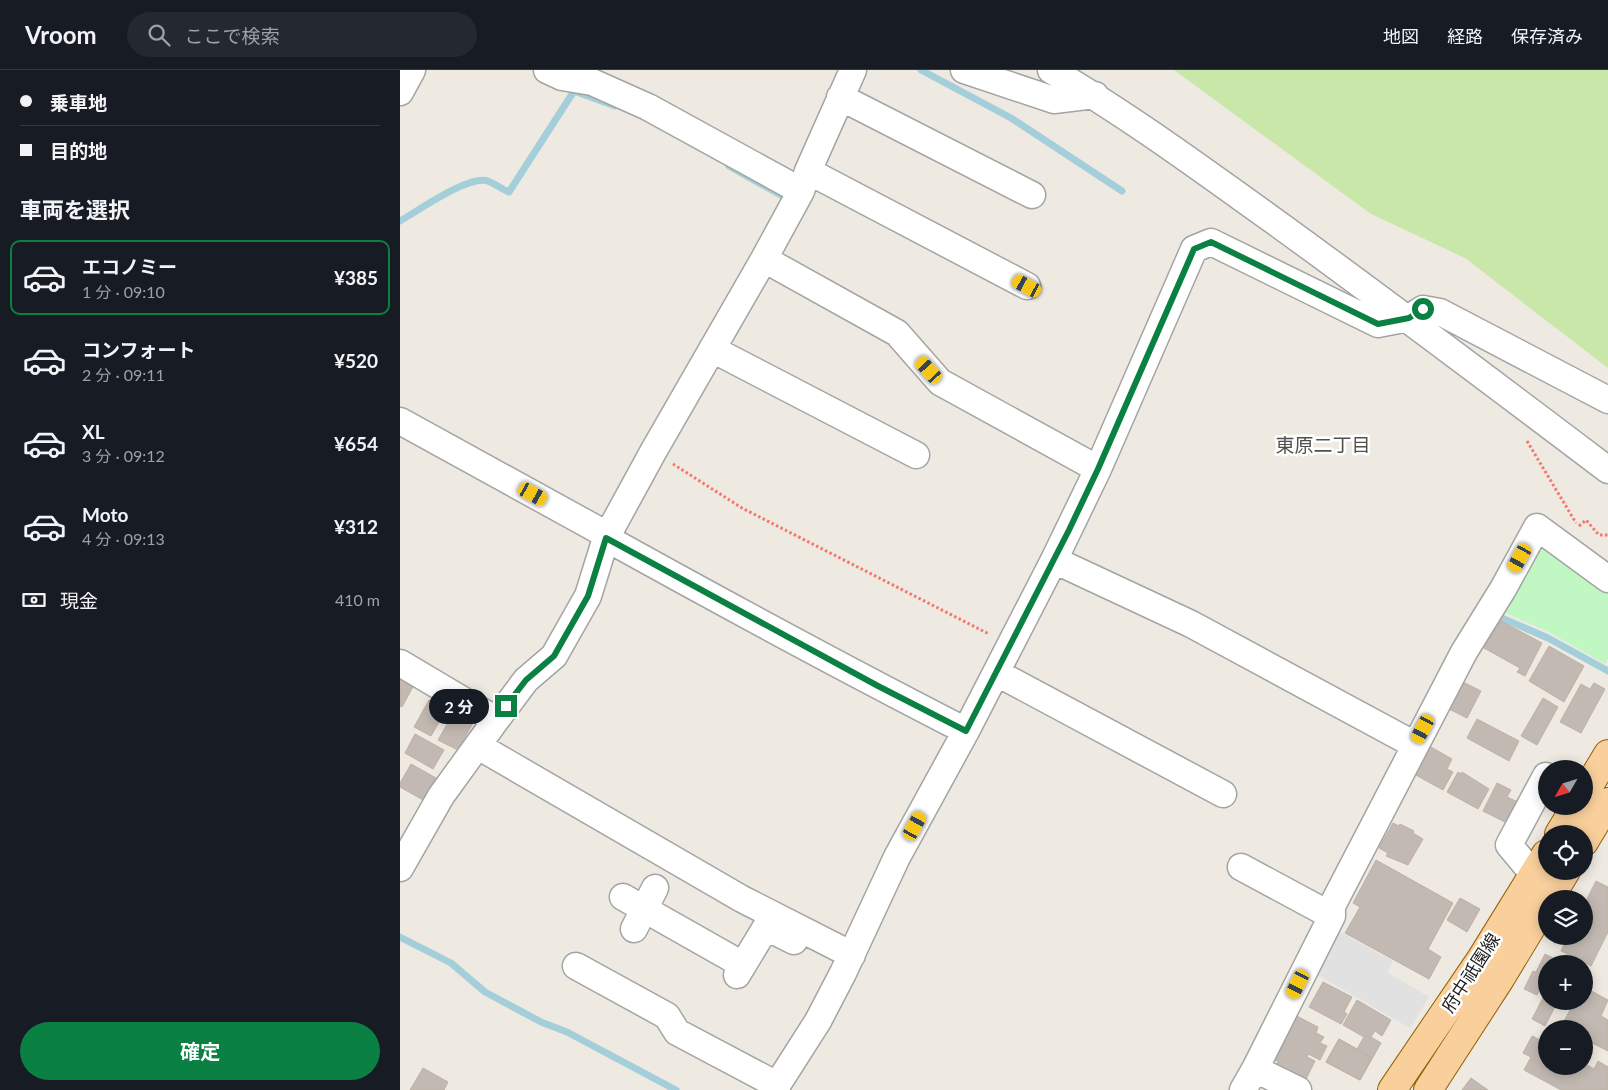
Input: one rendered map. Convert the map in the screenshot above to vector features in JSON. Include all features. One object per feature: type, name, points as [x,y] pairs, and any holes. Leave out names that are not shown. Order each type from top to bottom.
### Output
[{"type":"main road","points":[[1593,779],[1608,754]]},
{"type":"main road","points":[[1593,827],[1608,802]]},
{"type":"main road","name":"府中祇園線","points":[[1392,1090],[1481,959],[1538,867]]},
{"type":"main road","name":"府中祇園線","points":[[1428,1090],[1538,916]]},
{"type":"street","points":[[400,92],[412,70]]},
{"type":"street","points":[[547,70],[562,77],[592,82],[648,107],[1027,286]]},
{"type":"street","points":[[400,868],[441,796],[496,720],[526,680],[554,656],[588,596],[606,538],[764,259],[804,181],[853,70]]},
{"type":"street","points":[[964,70],[987,75],[1054,100],[1095,95]]},
{"type":"street","points":[[1051,70],[1095,95],[1235,193],[1409,318],[1608,470]]},
{"type":"street","points":[[840,97],[1032,195]]},
{"type":"street","points":[[576,966],[667,1016],[677,1032],[776,1088],[818,1021],[897,857],[966,731],[1054,560],[1098,469],[1194,249],[1211,242],[1378,324],[1409,318],[1423,309],[1440,312],[1608,400]]},
{"type":"street","points":[[764,259],[896,333],[940,382],[1098,469]]},
{"type":"street","points":[[712,349],[916,455]]},
{"type":"street","points":[[400,421],[600,531],[606,538],[860,676],[966,731]]},
{"type":"street","points":[[1298,1090],[1249,1079],[1332,916],[1332,906],[1414,745],[1464,652],[1503,589],[1537,527],[1608,579]]},
{"type":"street","points":[[1054,560],[1191,624],[1414,745]]},
{"type":"street","points":[[400,664],[496,720]]},
{"type":"street","points":[[996,673],[1223,794]]},
{"type":"street","points":[[478,746],[742,899],[847,964]]},
{"type":"street","points":[[1538,791],[1509,845],[1538,863]]},
{"type":"street","points":[[1241,867],[1332,916]]},
{"type":"street","points":[[639,906],[740,970],[766,927],[827,957],[847,964]]},
{"type":"path","points":[[1526,439],[1573,518],[1585,534]]},
{"type":"path","points":[[671,463],[742,508],[1010,644]]},
{"type":"path","points":[[1579,526],[1586,520],[1599,535],[1608,536]]},
{"type":"green space","points":[[1174,70],[1608,70],[1608,368],[1465,258],[1371,214]]},
{"type":"green space","points":[[1539,540],[1608,587],[1608,659],[1605,664],[1547,631],[1501,611]]},
{"type":"shaded area","points":[[1338,931],[1393,961],[1387,972],[1429,997],[1410,1028],[1314,973]]},
{"type":"building","points":[[1499,620],[1542,643],[1525,676],[1517,672],[1520,668],[1484,648]]},
{"type":"building","points":[[1549,646],[1584,666],[1564,702],[1529,681]]},
{"type":"building","points":[[400,674],[415,683],[402,707],[400,706]]},
{"type":"building","points":[[1463,682],[1481,691],[1467,718],[1449,709]]},
{"type":"building","points":[[1594,683],[1605,689],[1581,733],[1560,722],[1581,684],[1590,689]]},
{"type":"building","points":[[1543,698],[1558,707],[1537,745],[1521,736]]},
{"type":"building","points":[[429,700],[446,710],[431,736],[414,727]]},
{"type":"building","points":[[456,709],[475,719],[458,750],[438,740]]},
{"type":"building","points":[[1477,719],[1519,741],[1509,761],[1467,738]]},
{"type":"building","points":[[415,734],[444,750],[433,769],[405,753]]},
{"type":"building","points":[[1429,746],[1452,759],[1447,769],[1453,772],[1443,790],[1414,774]]},
{"type":"building","points":[[411,764],[436,778],[423,800],[400,787],[400,783]]},
{"type":"building","points":[[1458,772],[1461,774],[1462,772],[1489,789],[1478,809],[1447,792]]},
{"type":"building","points":[[1497,783],[1511,790],[1507,797],[1520,803],[1509,824],[1483,811]]},
{"type":"building","points":[[1393,823],[1399,826],[1400,824],[1414,831],[1413,833],[1423,839],[1408,865],[1386,856],[1388,853],[1379,848]]},
{"type":"building","points":[[1376,860],[1453,903],[1428,949],[1441,957],[1429,979],[1345,933],[1360,907],[1353,903]]},
{"type":"building","points":[[1596,881],[1608,887],[1608,932],[1593,962],[1593,955],[1569,955],[1561,951],[1564,945],[1593,945],[1592,890]]},
{"type":"building","points":[[1460,898],[1480,909],[1467,932],[1447,920]]},
{"type":"building","points":[[1538,968],[1537,995],[1524,989],[1533,971],[1536,972]]},
{"type":"building","points":[[1323,982],[1352,997],[1344,1012],[1347,1014],[1341,1024],[1309,1007]]},
{"type":"building","points":[[1593,992],[1608,1000],[1601,1016],[1608,1020],[1608,1051],[1593,1044],[1593,1020],[1565,1020],[1570,1010],[1593,1010]]},
{"type":"building","points":[[1357,1000],[1391,1020],[1382,1036],[1375,1031],[1371,1037],[1381,1043],[1360,1080],[1326,1062],[1339,1039],[1357,1049],[1364,1037],[1343,1025]]},
{"type":"building","points":[[1538,1007],[1538,1010],[1553,1010],[1548,1020],[1538,1020],[1538,1022],[1532,1019]]},
{"type":"building","points":[[1291,1013],[1318,1027],[1316,1033],[1324,1037],[1320,1043],[1327,1046],[1320,1060],[1308,1054],[1307,1057],[1315,1061],[1304,1083],[1274,1068],[1278,1061],[1275,1060],[1285,1042],[1278,1038]]},
{"type":"building","points":[[1532,1036],[1538,1039],[1538,1075],[1593,1075],[1593,1068],[1598,1061],[1608,1067],[1608,1090],[1561,1090],[1524,1070],[1531,1057],[1523,1053]]},
{"type":"building","points":[[1339,1039],[1372,1058],[1360,1080],[1326,1062]]},
{"type":"building","points":[[423,1068],[448,1082],[444,1090],[410,1090]]},
{"type":"building","points":[[1471,1078],[1488,1090],[1462,1090]]},
{"type":"waterway","points":[[921,70],[1011,118],[1122,191]]},
{"type":"waterway","points":[[400,221],[443,195],[468,183],[488,181],[509,192],[574,91],[615,106]]},
{"type":"waterway","points":[[729,166],[786,198]]},
{"type":"waterway","points":[[1493,618],[1497,616],[1548,638],[1608,671]]},
{"type":"waterway","points":[[400,937],[451,963],[485,992],[541,1022],[567,1032],[676,1090]]},
{"type":"district","name":"東原二丁目","points":[[1323,445]]},
{"type":"route","points":[[506,706],[526,680],[554,656],[588,596],[606,538],[878,686],[966,731],[1054,560],[1098,469],[1194,249],[1211,242],[1378,324],[1409,318],[1423,309]]}]
